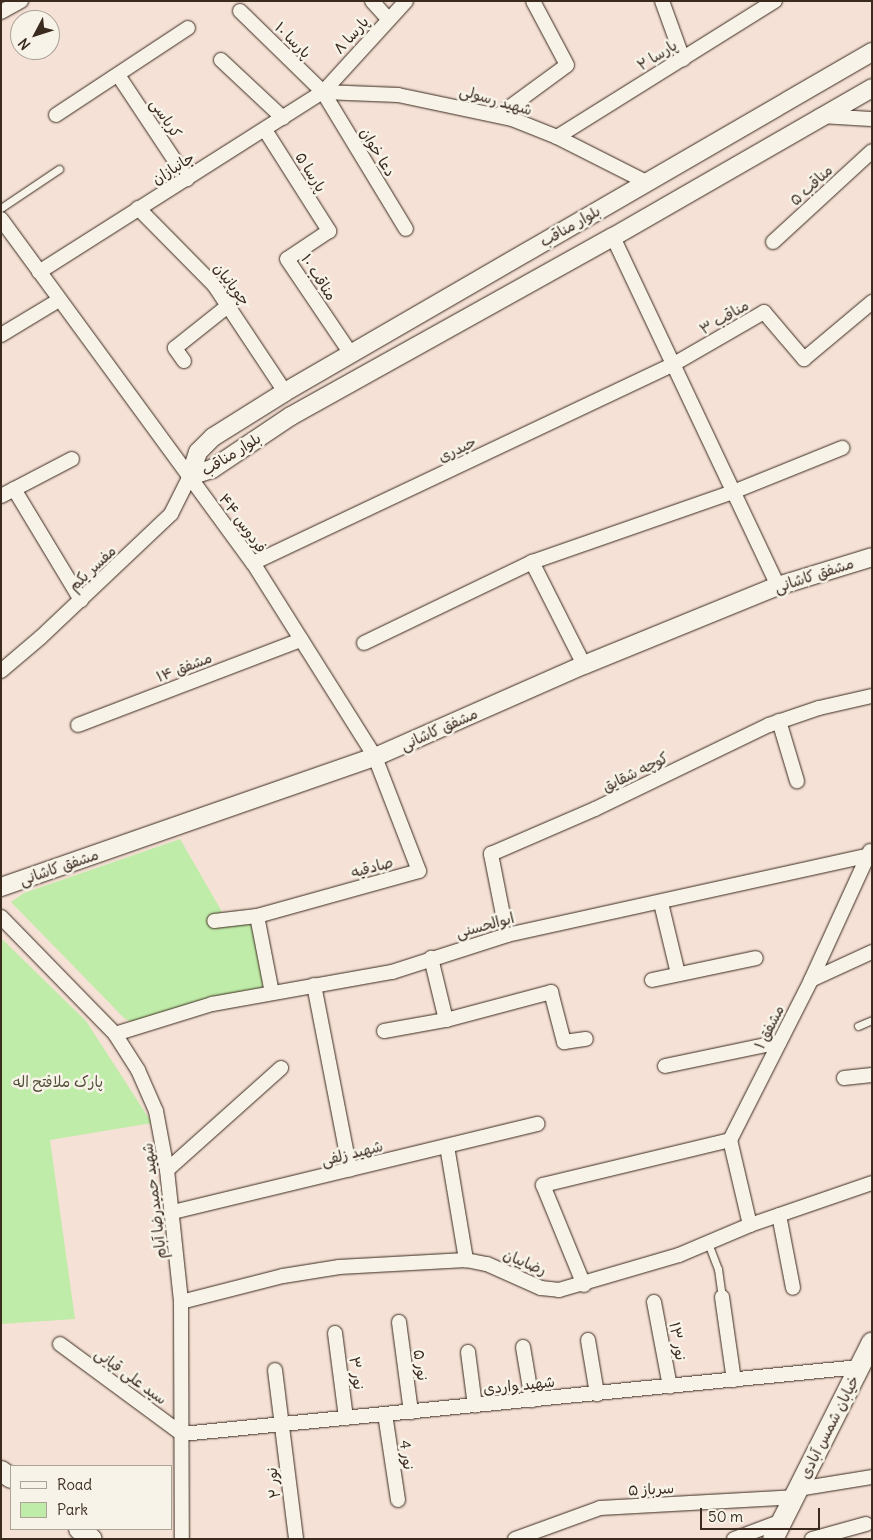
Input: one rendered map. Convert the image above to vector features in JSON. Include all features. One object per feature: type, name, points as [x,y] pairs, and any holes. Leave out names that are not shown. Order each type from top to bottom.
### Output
[{"type":"main road","name":"خیابان شمس آبادی","points":[[773,1539],[867,1355]]},
{"type":"main road","points":[[79,1530],[92,1539]]},
{"type":"street","points":[[1,12],[21,1]]},
{"type":"street","points":[[372,1],[388,19]]},
{"type":"street","name":"پارسا ۸","points":[[323,92],[406,1]]},
{"type":"street","points":[[498,116],[567,65],[532,1]]},
{"type":"street","points":[[662,1],[682,59]]},
{"type":"street","name":"پارسا ۲","points":[[557,137],[775,1]]},
{"type":"street","name":"پارسا ۱۰","points":[[240,11],[323,92]]},
{"type":"street","points":[[56,115],[188,28]]},
{"type":"street","name":"بلوار مناقب","points":[[190,476],[198,452],[213,437],[285,392],[580,219],[648,183],[872,52]]},
{"type":"street","points":[[221,60],[284,118]]},
{"type":"street","name":"کرباسی","points":[[118,75],[187,179]]},
{"type":"street","name":"بلوار مناقب","points":[[190,476],[212,469],[291,416],[613,237],[819,116],[872,88]]},
{"type":"street","name":"شهید رسولی","points":[[323,92],[398,95],[498,116],[557,137],[648,183]]},
{"type":"street","name":"جانبازان","points":[[40,272],[323,92]]},
{"type":"street","name":"دعا خوان","points":[[323,92],[406,229]]},
{"type":"street","points":[[819,116],[872,120]]},
{"type":"street","name":"پارسا ۵","points":[[265,130],[329,231]]},
{"type":"street","name":"مناقب ۵","points":[[773,242],[872,151]]},
{"type":"street","name":"چوپانیان","points":[[138,208],[197,266],[229,305],[285,392]]},
{"type":"street","name":"فردوس ۴۴","points":[[1,219],[253,564],[375,757]]},
{"type":"street","name":"مناقب ۱۰","points":[[329,231],[287,259],[350,354]]},
{"type":"street","points":[[613,237],[778,586]]},
{"type":"street","points":[[1,335],[59,300]]},
{"type":"street","name":"مناقب ۳","points":[[674,364],[764,312],[804,360],[872,302]]},
{"type":"street","points":[[184,361],[175,348],[229,305]]},
{"type":"street","name":"حیدری","points":[[253,564],[674,364]]},
{"type":"street","points":[[364,643],[532,562],[733,492],[842,448]]},
{"type":"street","points":[[72,459],[7,493],[81,600]]},
{"type":"street","name":"مفسر یکم","points":[[1,671],[81,600],[171,514],[190,476]]},
{"type":"street","name":"مشفق کاشانی","points":[[1,888],[375,757],[584,665],[778,586],[872,557]]},
{"type":"street","points":[[532,562],[584,665]]},
{"type":"street","name":"مشفق ۱۴","points":[[78,725],[301,640]]},
{"type":"street","name":"کوچه شقایق","points":[[507,935],[491,854],[595,809],[779,721],[872,696]]},
{"type":"street","points":[[779,721],[796,781]]},
{"type":"street","name":"صادقیه","points":[[214,921],[257,916],[419,871],[375,757]]},
{"type":"street","name":"ابوالحسنی","points":[[115,1034],[212,1004],[392,972],[507,935],[661,903],[870,854]]},
{"type":"street","name":"مشفق ۱","points":[[730,1140],[811,980],[870,854]]},
{"type":"street","points":[[661,903],[678,974]]},
{"type":"street","points":[[257,916],[272,993]]},
{"type":"street","name":"شهید حمیدرضا آبام","points":[[1,917],[115,1034],[138,1070],[156,1111],[173,1212],[181,1302],[182,1539]]},
{"type":"street","points":[[811,980],[872,952]]},
{"type":"street","points":[[431,958],[446,1020]]},
{"type":"street","points":[[652,980],[756,958]]},
{"type":"street","points":[[314,985],[350,1170]]},
{"type":"street","points":[[384,1031],[446,1020],[551,992],[564,1042],[586,1039]]},
{"type":"street","points":[[665,1066],[780,1042]]},
{"type":"street","points":[[167,1170],[281,1068]]},
{"type":"street","points":[[844,1078],[872,1075]]},
{"type":"street","name":"شهید زلفی","points":[[173,1212],[538,1124]]},
{"type":"street","points":[[584,1285],[543,1185],[730,1140],[750,1225]]},
{"type":"street","points":[[447,1146],[466,1260]]},
{"type":"street","name":"رضاییان","points":[[181,1302],[282,1276],[339,1267],[466,1260],[487,1264],[541,1288],[560,1290],[584,1285],[708,1243],[750,1225],[872,1183]]},
{"type":"street","points":[[779,1215],[793,1288]]},
{"type":"street","points":[[722,1297],[734,1380]]},
{"type":"street","name":"نور ۱۳","points":[[654,1302],[670,1387]]},
{"type":"street","name":"نور ۵","points":[[398,1322],[411,1412]]},
{"type":"street","name":"نور ۳","points":[[335,1333],[346,1418]]},
{"type":"street","points":[[588,1340],[597,1394]]},
{"type":"street","name":"سید علی قپانی","points":[[60,1344],[182,1434]]},
{"type":"street","points":[[523,1347],[532,1400]]},
{"type":"street","points":[[468,1352],[475,1406]]},
{"type":"street","name":"شهید واردی","points":[[182,1434],[734,1380],[867,1355]]},
{"type":"street","name":"نور ۲","points":[[275,1370],[296,1539]]},
{"type":"street","name":"نور 4","points":[[385,1414],[398,1500]]},
{"type":"street","name":"سرباز ۵","points":[[514,1539],[600,1508],[796,1493],[872,1477]]},
{"type":"street","points":[[734,1539],[782,1521]]},
{"type":"street","points":[[812,1539],[866,1524]]},
{"type":"lane","points":[[1,208],[59,169]]},
{"type":"lane","points":[[858,1026],[872,1020]]},
{"type":"lane","points":[[708,1243],[718,1269],[722,1297]]},
{"type":"green space","points":[[180,839],[225,917],[255,918],[268,991],[135,1024],[124,1018],[11,902],[24,893]]},
{"type":"green space","name":"پارک ملافتح اله","points":[[1,938],[86,1021],[152,1123],[50,1140],[75,1319],[1,1324]]}]
